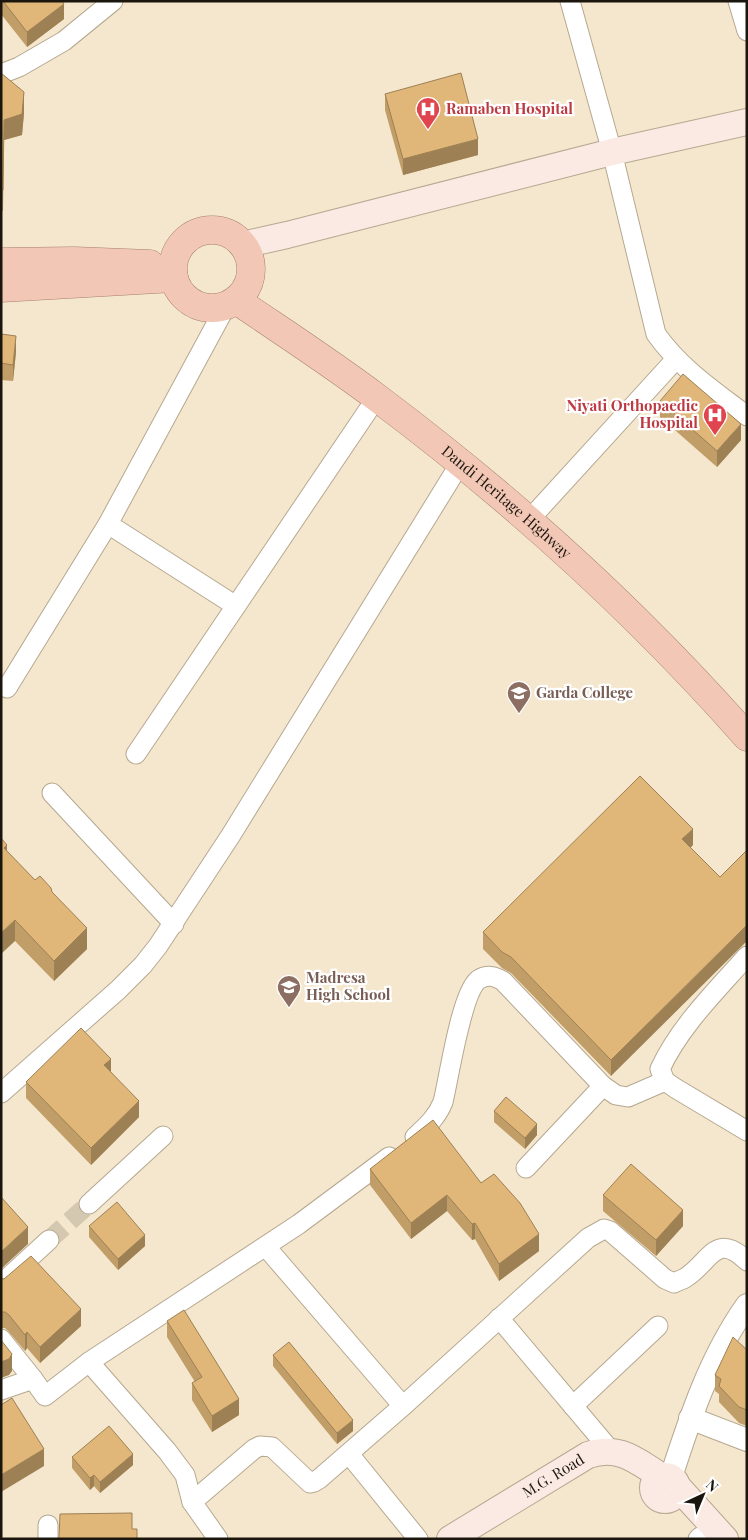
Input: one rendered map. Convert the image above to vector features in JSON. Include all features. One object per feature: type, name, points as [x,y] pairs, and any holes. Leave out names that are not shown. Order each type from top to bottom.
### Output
[{"type":"highway","points":[[207,230],[220,231],[232,236],[242,244],[251,266],[246,290],[231,303],[213,308],[199,306],[188,300],[179,290],[173,271],[176,252],[184,242],[194,234],[207,230]]},
{"type":"highway","points":[[1,262],[74,261],[173,271]]},
{"type":"highway","points":[[1,288],[173,271]]},
{"type":"highway","name":"Dandi Heritage Highway","points":[[231,303],[328,362],[461,462],[529,520],[647,630],[747,737]]},
{"type":"main road","points":[[242,244],[287,235],[612,152],[747,122]]},
{"type":"main road","name":"M.G. Road","points":[[478,1539],[572,1472],[588,1455],[600,1451],[624,1454],[666,1485],[706,1538]]},
{"type":"main road","name":"M.G. Road","points":[[450,1539],[572,1472],[610,1465],[666,1485]]},
{"type":"street","points":[[1,74],[19,67],[64,41],[113,1]]},
{"type":"street","points":[[570,1],[612,152],[656,334],[676,359],[688,370],[747,416]]},
{"type":"street","points":[[738,1],[747,31]]},
{"type":"street","points":[[7,688],[108,524],[231,303]]},
{"type":"street","points":[[529,520],[676,359]]},
{"type":"street","points":[[136,754],[377,397]]},
{"type":"street","points":[[1,1093],[118,990],[143,965],[174,924],[461,462]]},
{"type":"street","points":[[108,524],[236,606]]},
{"type":"street","points":[[52,793],[174,924]]},
{"type":"street","points":[[747,956],[697,1013],[665,1058],[660,1069],[665,1081],[747,1131]]},
{"type":"street","points":[[1,1339],[45,1396],[89,1362],[266,1247],[338,1196],[414,1138],[439,1113],[462,1014],[469,993],[477,981],[486,976],[494,976],[503,981],[603,1086],[616,1095],[628,1097],[665,1081]]},
{"type":"street","points":[[526,1168],[603,1086]]},
{"type":"street","points":[[89,1204],[163,1136]]},
{"type":"street","points":[[192,1502],[260,1446],[272,1447],[310,1483],[319,1479],[403,1406],[588,1238],[604,1229],[610,1231],[665,1279],[674,1283],[685,1278],[716,1250],[727,1248],[736,1251],[747,1261]]},
{"type":"street","points":[[1,1284],[49,1240]]},
{"type":"street","points":[[266,1247],[403,1406]]},
{"type":"street","points":[[666,1485],[690,1418],[712,1367],[734,1323],[747,1305]]},
{"type":"street","points":[[499,1318],[611,1451]]},
{"type":"street","points":[[573,1406],[658,1326]]},
{"type":"street","points":[[89,1362],[167,1451],[185,1475],[192,1502],[218,1539]]},
{"type":"street","points":[[1,1390],[33,1379]]},
{"type":"street","points":[[690,1418],[747,1440]]},
{"type":"street","points":[[349,1454],[418,1539]]},
{"type":"building","points":[[3,1],[62,1],[64,4],[27,32]]},
{"type":"building","points":[[1,73],[24,92],[22,114],[4,120],[3,190],[1,190]]},
{"type":"building","points":[[461,73],[478,139],[403,159],[385,94]]},
{"type":"building","points":[[1,334],[16,336],[13,365],[1,363]]},
{"type":"building","points":[[683,374],[741,424],[717,451],[660,401]]},
{"type":"building","points":[[640,776],[693,829],[682,839],[720,877],[747,850],[747,925],[611,1060],[511,957],[502,952],[483,932]]},
{"type":"building","points":[[1,838],[7,845],[4,848],[35,880],[40,876],[51,888],[52,892],[87,928],[54,961],[15,920],[1,933]]},
{"type":"building","points":[[81,1028],[111,1059],[104,1065],[139,1101],[91,1148],[26,1082]]},
{"type":"building","points":[[506,1097],[537,1124],[525,1138],[494,1111]]},
{"type":"building","points":[[433,1120],[481,1183],[494,1174],[520,1203],[539,1234],[499,1264],[475,1223],[472,1224],[447,1195],[411,1223],[370,1169]]},
{"type":"building","points":[[631,1164],[683,1210],[656,1240],[603,1195]]},
{"type":"building","points":[[1,1197],[28,1227],[1,1252]]},
{"type":"building","points":[[117,1202],[145,1235],[118,1259],[89,1226]]},
{"type":"building","points":[[31,1256],[81,1309],[40,1347],[27,1332],[25,1335],[9,1315],[1,1312],[1,1278],[4,1279]]},
{"type":"building","points":[[184,1310],[239,1399],[212,1416],[192,1383],[202,1377],[167,1321]]},
{"type":"building","points":[[733,1337],[747,1350],[747,1410],[739,1407],[719,1386],[721,1379],[715,1375]]},
{"type":"building","points":[[1,1340],[12,1354],[9,1359],[1,1362]]},
{"type":"building","points":[[289,1342],[353,1420],[337,1433],[273,1355]]},
{"type":"building","points":[[12,1398],[44,1449],[1,1475],[1,1405]]},
{"type":"building","points":[[109,1426],[133,1454],[100,1482],[94,1475],[90,1478],[72,1457]]},
{"type":"building","points":[[132,1513],[132,1529],[137,1529],[137,1539],[59,1539],[60,1514]]},
{"type":"tunnel","points":[[49,1240],[89,1204]]},
{"type":"place","name":"Ramaben Hospital","points":[[428,130]]},
{"type":"place","name":"Niyati Orthopaedic Hospital","points":[[715,436]]},
{"type":"place","name":"Garda College","points":[[519,714]]},
{"type":"place","name":"Madresa High School","points":[[289,1008]]}]
